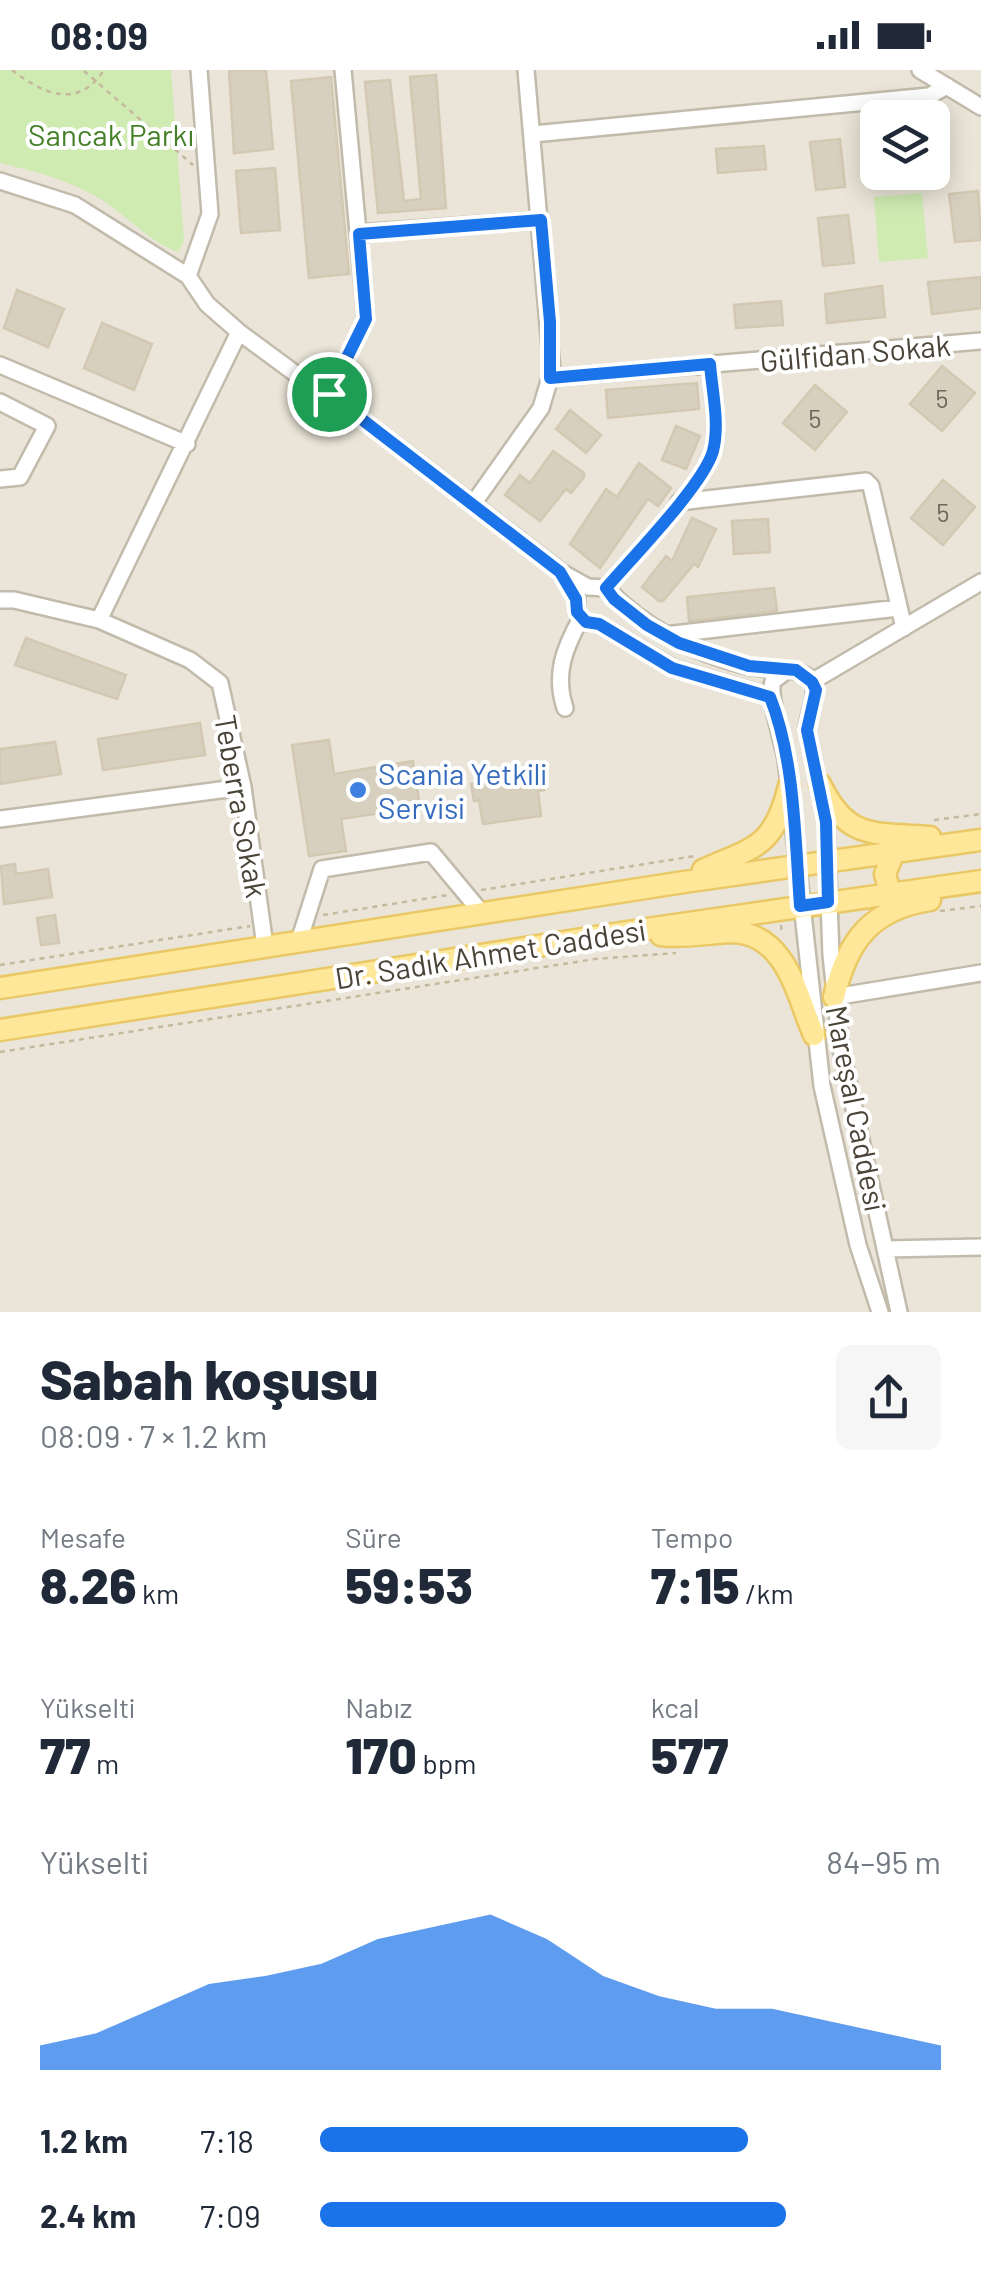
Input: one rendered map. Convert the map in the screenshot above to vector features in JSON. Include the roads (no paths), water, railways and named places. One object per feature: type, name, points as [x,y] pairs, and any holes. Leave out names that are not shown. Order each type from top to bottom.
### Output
[{"type":"main road","points":[[820,784],[836,812],[858,830],[879,836],[927,837],[956,843]]},
{"type":"main road","points":[[684,882],[759,844],[776,821],[789,786]]},
{"type":"main road","name":"Dr. Sadık Ahmet Caddesi","points":[[0,988],[481,912],[981,840]]},
{"type":"main road","points":[[890,893],[885,874],[894,852]]},
{"type":"main road","points":[[834,997],[846,960],[875,919],[896,908],[981,883]]},
{"type":"main road","name":"Dr. Sadık Ahmet Caddesi","points":[[0,1030],[800,906],[981,883]]},
{"type":"main road","points":[[640,930],[680,937],[740,933],[764,944],[777,953],[790,974],[814,1035]]},
{"type":"street","points":[[188,276],[210,214],[198,70]]},
{"type":"street","points":[[329,394],[366,319],[343,70]]},
{"type":"street","points":[[472,504],[541,408],[550,378],[550,322],[526,70]]},
{"type":"street","points":[[920,70],[981,106]]},
{"type":"street","points":[[532,134],[930,96],[946,86]]},
{"type":"street","points":[[0,181],[76,205],[188,276],[207,304],[239,332],[329,394],[582,593],[610,594],[679,643],[749,666],[806,674],[816,690],[810,707],[794,715],[774,703],[672,668],[599,624],[580,618]]},
{"type":"street","points":[[359,234],[541,220]]},
{"type":"street","points":[[99,620],[239,332]]},
{"type":"street","name":"Gülfidan Sokak","points":[[550,378],[981,341]]},
{"type":"street","points":[[599,624],[612,616],[610,594],[700,477],[713,452],[716,428],[710,364]]},
{"type":"street","points":[[0,365],[186,444]]},
{"type":"street","points":[[0,402],[47,426],[20,477],[0,478]]},
{"type":"street","points":[[679,502],[866,481],[871,486],[904,628]]},
{"type":"street","points":[[812,682],[981,582]]},
{"type":"street","points":[[564,708],[559,674],[566,646],[580,618],[582,593]]},
{"type":"street","name":"Teberra Sokak","points":[[0,600],[99,620],[190,660],[220,683],[243,787],[265,946]]},
{"type":"street","points":[[665,635],[898,608]]},
{"type":"street","points":[[774,703],[773,681],[786,671]]},
{"type":"street","name":"Mareşal Caddesi","points":[[774,703],[789,786],[822,1086],[854,1227],[880,1312]]},
{"type":"street","name":"Mareşal Caddesi","points":[[810,707],[807,730],[820,784],[834,997],[851,1106],[899,1312]]},
{"type":"street","points":[[0,819],[243,787]]},
{"type":"street","points":[[298,941],[322,870],[432,852],[481,912]]},
{"type":"street","points":[[834,997],[981,973]]},
{"type":"street","points":[[885,1248],[981,1247]]},
{"type":"place","name":"Scania Yetkili Servisi","points":[[358,790]]},
{"type":"park label","name":"Sancak Parkı","points":[[111,134]]}]
